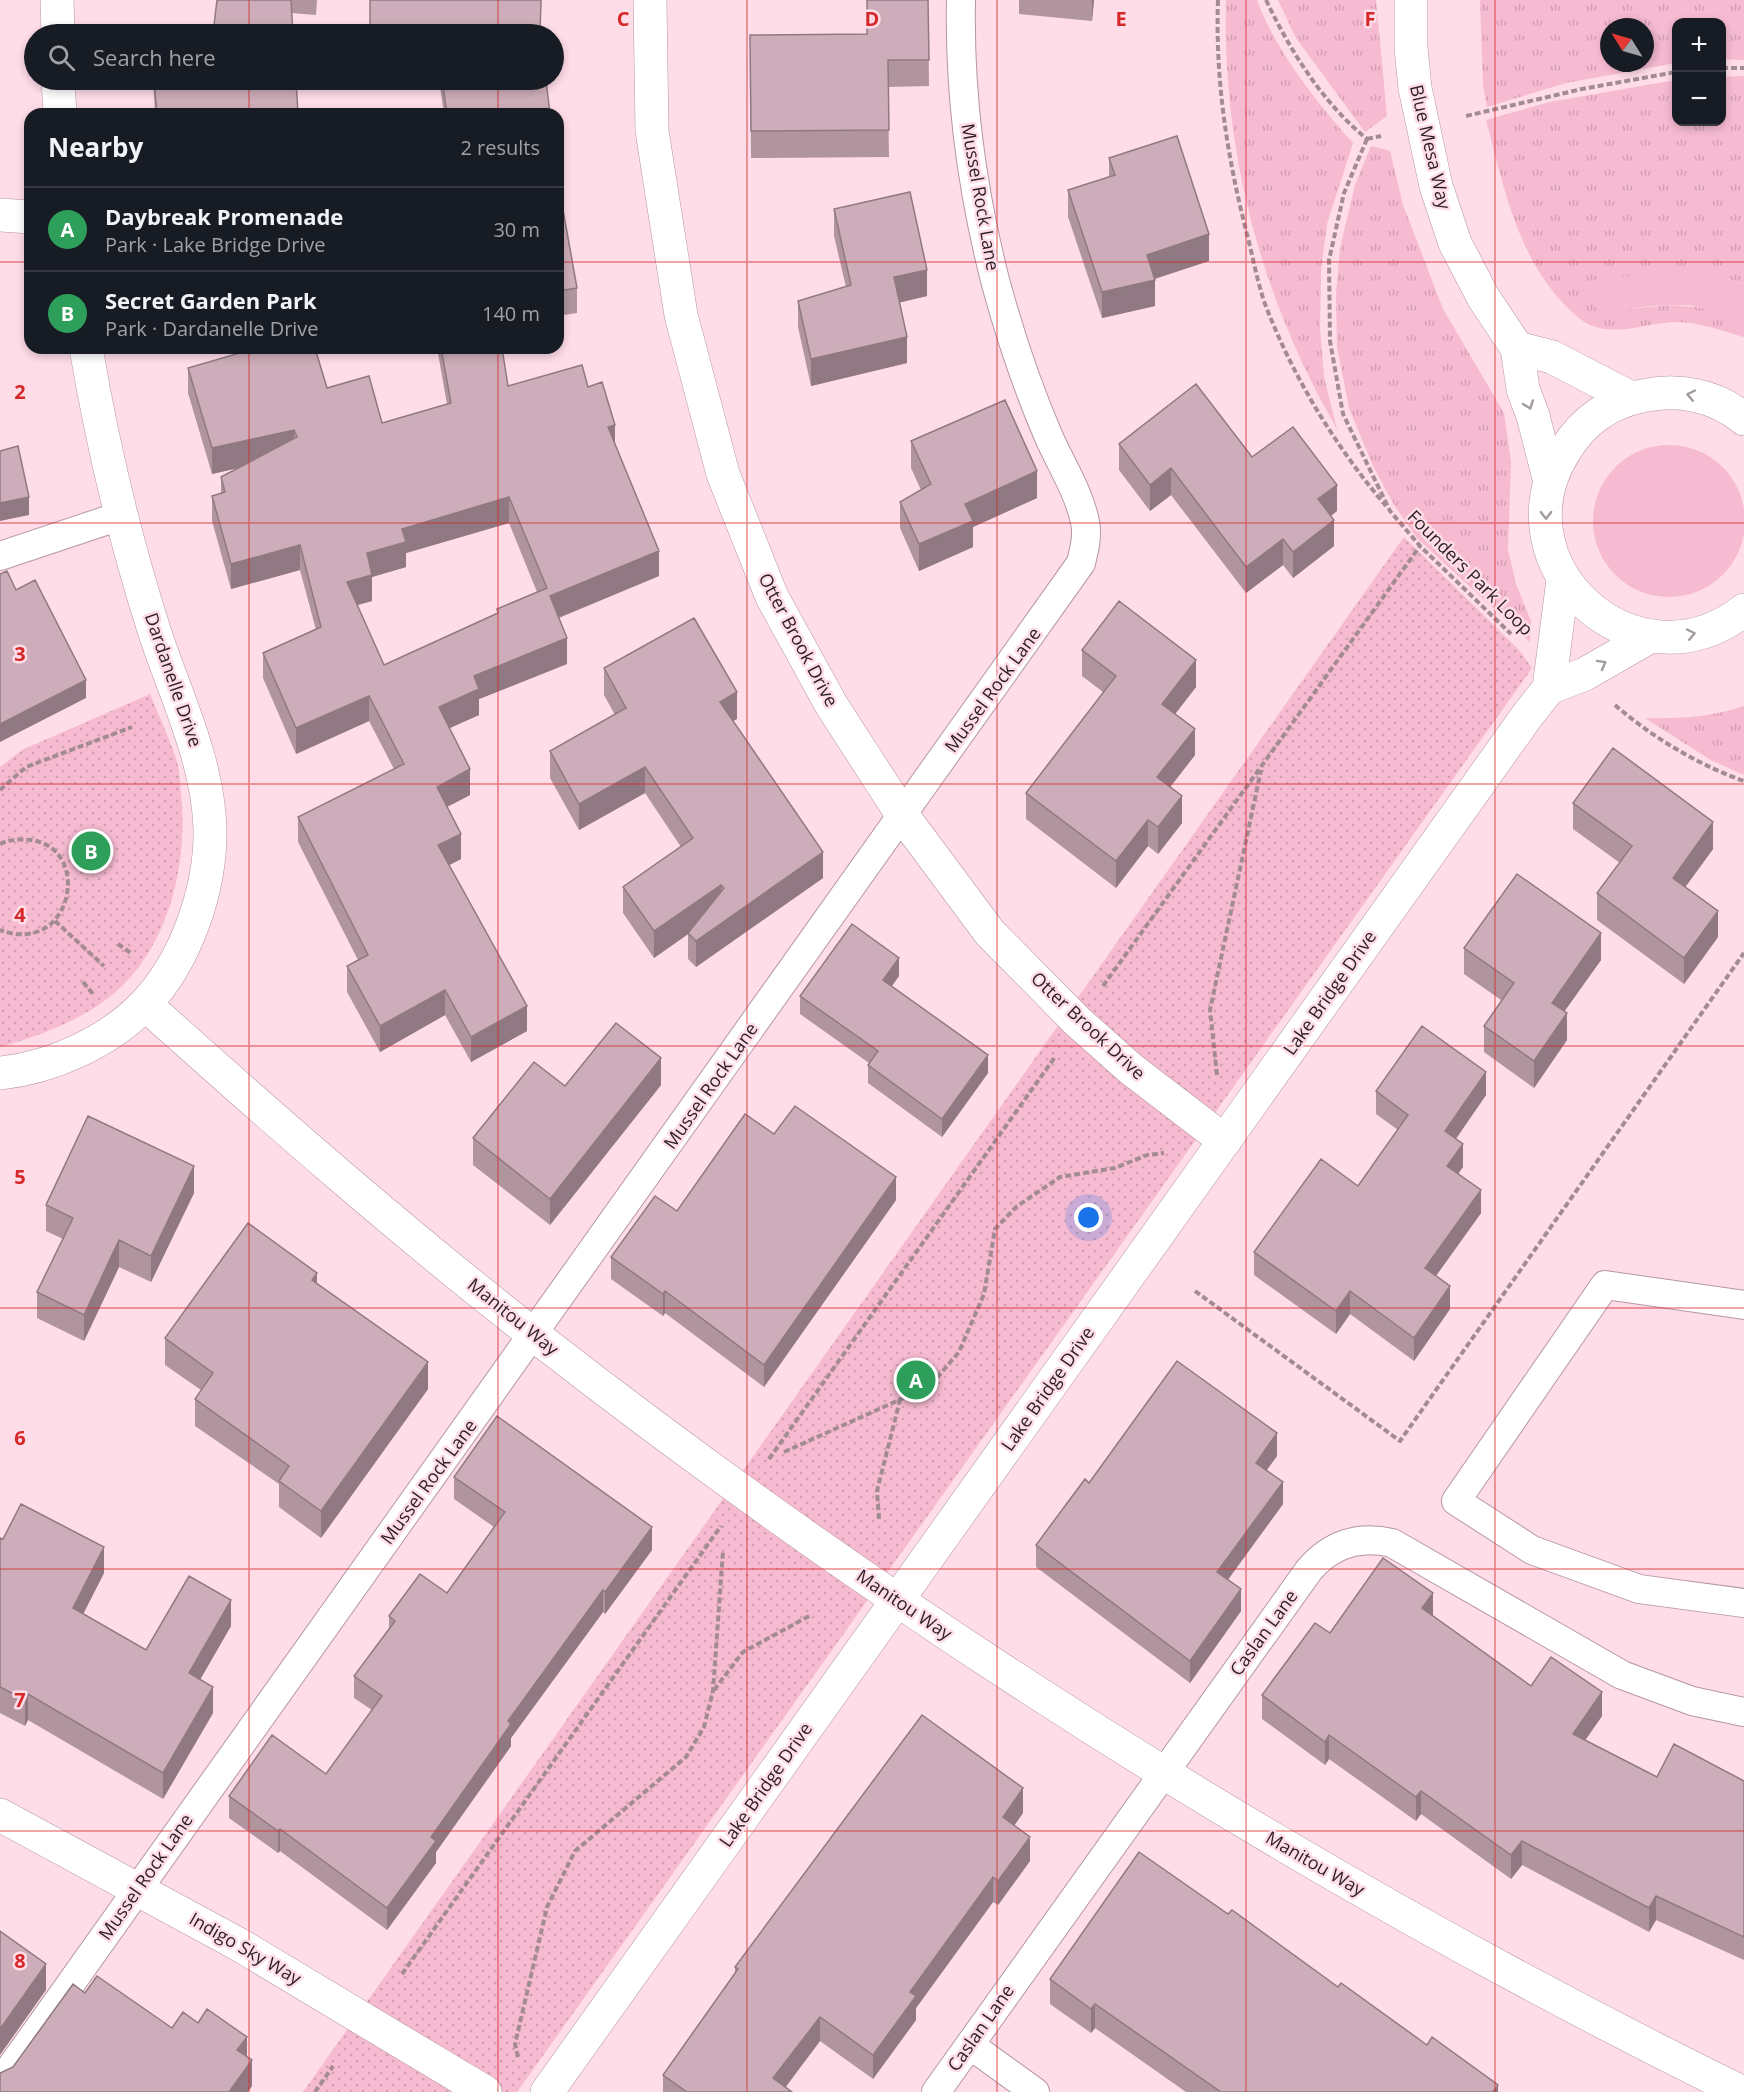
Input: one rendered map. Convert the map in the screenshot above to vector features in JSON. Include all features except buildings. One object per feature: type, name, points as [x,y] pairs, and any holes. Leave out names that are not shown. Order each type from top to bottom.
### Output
[{"type":"street","points":[[57,0],[58,24]]},
{"type":"street","name":"Otter Brook Drive","points":[[650,0],[652,131],[681,315],[723,474],[772,597],[832,705],[903,816],[990,933],[1078,1022],[1131,1069],[1225,1141]]},
{"type":"street","name":"Blue Mesa Way","points":[[1412,0],[1411,48],[1415,88],[1436,186],[1460,252],[1483,297],[1517,348],[1522,389],[1533,416],[1550,482]]},
{"type":"street","points":[[59,90],[60,108]]},
{"type":"street","points":[[0,215],[24,217]]},
{"type":"street","points":[[1517,348],[1552,357],[1631,398]]},
{"type":"street","name":"Dardanelle Drive","points":[[0,1073],[47,1062],[84,1048],[118,1028],[145,1004],[184,942],[198,906],[207,868],[210,830],[206,791],[198,753],[154,629],[123,515],[87,354]]},
{"type":"street","points":[[1741,615],[1709,631],[1680,637],[1651,636],[1625,630],[1601,618],[1580,601],[1563,580],[1553,557],[1547,533],[1546,508],[1550,482],[1558,460],[1588,421],[1608,407],[1631,398],[1658,392],[1686,393],[1713,400],[1744,419]]},
{"type":"street","name":"Lake Bridge Drive","points":[[548,2092],[1549,688],[1563,580]]},
{"type":"street","points":[[1549,688],[1585,674],[1651,636]]},
{"type":"street","name":"Manitou Way","points":[[145,1004],[309,1149],[534,1335],[638,1415],[897,1601],[1163,1774],[1327,1871],[1488,1962],[1741,2092]]},
{"type":"street","name":"Indigo Sky Way","points":[[0,1815],[139,1888],[357,2014],[484,2092]]},
{"type":"lane","name":"Mussel Rock Lane","points":[[0,2083],[1081,563],[1086,543],[1086,524],[1080,505],[1047,434],[1019,360],[996,285],[979,208],[966,120],[961,0]]},
{"type":"lane","points":[[0,556],[123,515]]},
{"type":"lane","points":[[1744,1305],[1605,1285],[1456,1501],[1532,1550],[1639,1588],[1744,1603]]},
{"type":"lane","name":"Caslan Lane","points":[[936,2092],[1317,1560],[1338,1546],[1364,1539],[1392,1543],[1622,1675],[1692,1701],[1744,1712]]},
{"type":"lane","points":[[970,2045],[1035,2092]]},
{"type":"path","points":[[1218,0],[1219,87],[1226,145],[1264,302],[1291,362],[1335,438],[1353,467],[1390,511]]},
{"type":"path","name":"Founders Park Loop","points":[[1266,0],[1287,42],[1315,83],[1345,121],[1367,139],[1344,193],[1329,261],[1330,341],[1343,414],[1390,511],[1420,546],[1520,642]]},
{"type":"path","points":[[1726,68],[1744,68]]},
{"type":"path","points":[[1457,118],[1582,89],[1672,73]]},
{"type":"path","points":[[1096,994],[1420,546]]},
{"type":"path","points":[[1611,702],[1668,743],[1720,773],[1744,781]]},
{"type":"path","points":[[0,790],[26,767],[132,727]]},
{"type":"path","points":[[1218,1077],[1210,1010],[1262,766]]},
{"type":"path","points":[[0,844],[20,839],[36,841],[50,848],[61,861],[68,875],[69,892],[64,908],[55,921],[28,935],[13,935],[0,930]]},
{"type":"path","points":[[55,921],[104,966]]},
{"type":"path","points":[[1195,1291],[1400,1441],[1744,953]]},
{"type":"path","points":[[767,1462],[1057,1054]]},
{"type":"path","points":[[784,1452],[930,1386],[959,1352],[984,1294],[995,1229],[1016,1207],[1060,1178],[1115,1168],[1147,1155],[1167,1152]]},
{"type":"path","points":[[879,1519],[877,1491],[900,1400]]},
{"type":"path","points":[[402,1974],[727,1518]]},
{"type":"path","points":[[518,2060],[515,2044],[547,1907],[575,1851],[686,1757],[704,1727],[712,1691],[723,1551]]},
{"type":"path","points":[[712,1691],[743,1652],[811,1615]]},
{"type":"path","points":[[315,2092],[333,2067]]},
{"type":"green space","points":[[1226,0],[1257,0],[1286,57],[1312,94],[1353,143],[1327,224],[1321,270],[1320,328],[1324,377],[1337,429],[1310,379],[1287,328],[1267,276],[1252,222],[1239,168],[1231,112]]},
{"type":"green space","points":[[1278,0],[1376,0],[1387,116],[1365,132],[1296,38]]},
{"type":"green space","points":[[1480,0],[1744,0],[1744,60],[1726,59],[1726,18],[1672,18],[1672,64],[1654,67],[1654,18],[1600,18],[1600,72],[1626,72],[1566,83],[1487,107],[1483,85]]},
{"type":"green space","points":[[1744,76],[1744,284],[1714,275],[1615,312],[1665,306],[1710,309],[1744,318],[1744,337],[1685,322],[1616,330],[1596,327],[1582,320],[1563,303],[1547,283],[1522,240],[1505,193],[1486,120],[1550,102],[1672,81],[1672,126],[1726,126],[1726,77]]},
{"type":"green space","points":[[1371,146],[1390,151],[1403,205],[1443,309],[1504,413],[1511,462],[1508,550],[1516,584],[1531,621],[1530,642],[1417,538],[1394,505],[1373,466],[1349,408],[1337,347],[1336,294],[1340,248],[1355,185]]},
{"type":"green space","points":[[1665,271],[1714,275],[1744,284],[1744,318],[1689,305],[1648,306],[1615,312],[1594,307],[1579,291],[1622,277]]},
{"type":"green space","points":[[1669,445],[1698,450],[1723,467],[1740,492],[1745,521],[1740,550],[1723,575],[1698,592],[1669,597],[1640,592],[1615,575],[1598,550],[1593,521],[1598,492],[1615,467],[1640,450]]},
{"type":"green space","points":[[1404,537],[1520,651],[1532,668],[517,2092],[303,2092]]},
{"type":"green space","points":[[150,694],[178,766],[183,822],[176,881],[157,938],[142,963],[123,985],[100,1004],[52,1030],[0,1047],[0,767],[22,750]]},
{"type":"green space","points":[[1744,706],[1744,775],[1709,759],[1645,718],[1720,713]]},
{"type":"place","name":"Secret Garden Park","points":[[91,851]]},
{"type":"place","name":"Daybreak Promenade","points":[[916,1380]]}]
